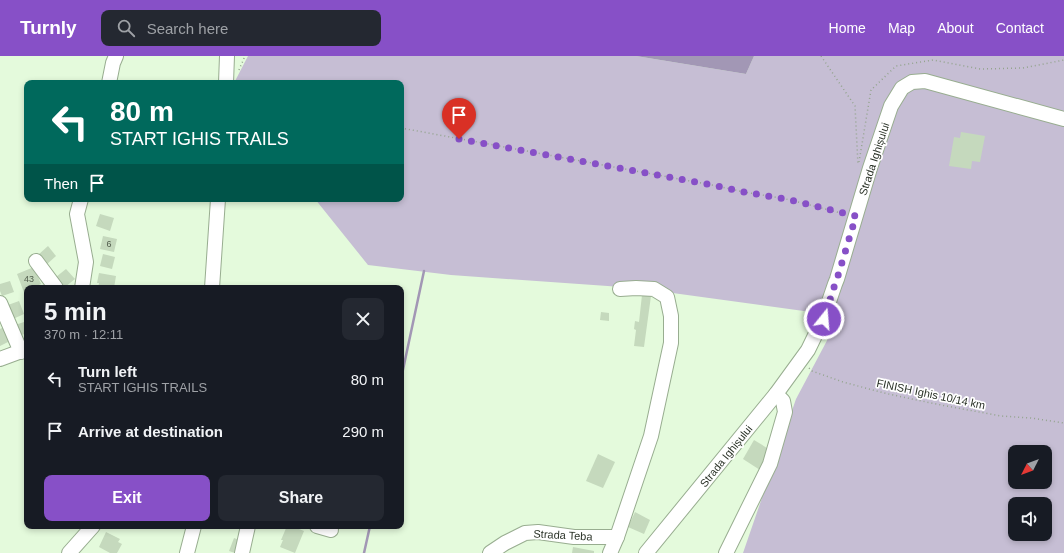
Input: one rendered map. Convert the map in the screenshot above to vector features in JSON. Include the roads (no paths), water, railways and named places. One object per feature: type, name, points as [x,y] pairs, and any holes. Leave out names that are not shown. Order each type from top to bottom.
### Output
[{"type":"street","points":[[110,80],[116,56]]},
{"type":"street","points":[[226,80],[227,56]]},
{"type":"street","name":"Strada Ighișului","points":[[646,553],[776,394],[808,350],[824,319],[870,168],[891,106],[902,88],[912,82],[925,81],[1064,119]]},
{"type":"street","points":[[80,202],[77,214],[86,262],[82,285]]},
{"type":"street","points":[[212,285],[218,202]]},
{"type":"street","points":[[36,261],[54,285]]},
{"type":"street","points":[[610,553],[617,537],[651,436],[671,343],[671,316],[667,297],[654,289],[620,289]]},
{"type":"street","points":[[0,303],[24,350],[0,359]]},
{"type":"street","points":[[726,553],[770,464],[785,412],[783,401],[776,394]]},
{"type":"street","points":[[69,553],[90,529]]},
{"type":"street","points":[[187,553],[193,529]]},
{"type":"street","points":[[242,553],[247,529]]},
{"type":"street","name":"Strada Teba","points":[[490,553],[505,543],[525,533],[538,532],[574,537],[617,537]]},
{"type":"waterway","points":[[404,365],[424,271]]},
{"type":"waterway","points":[[364,553],[369,529]]}]
